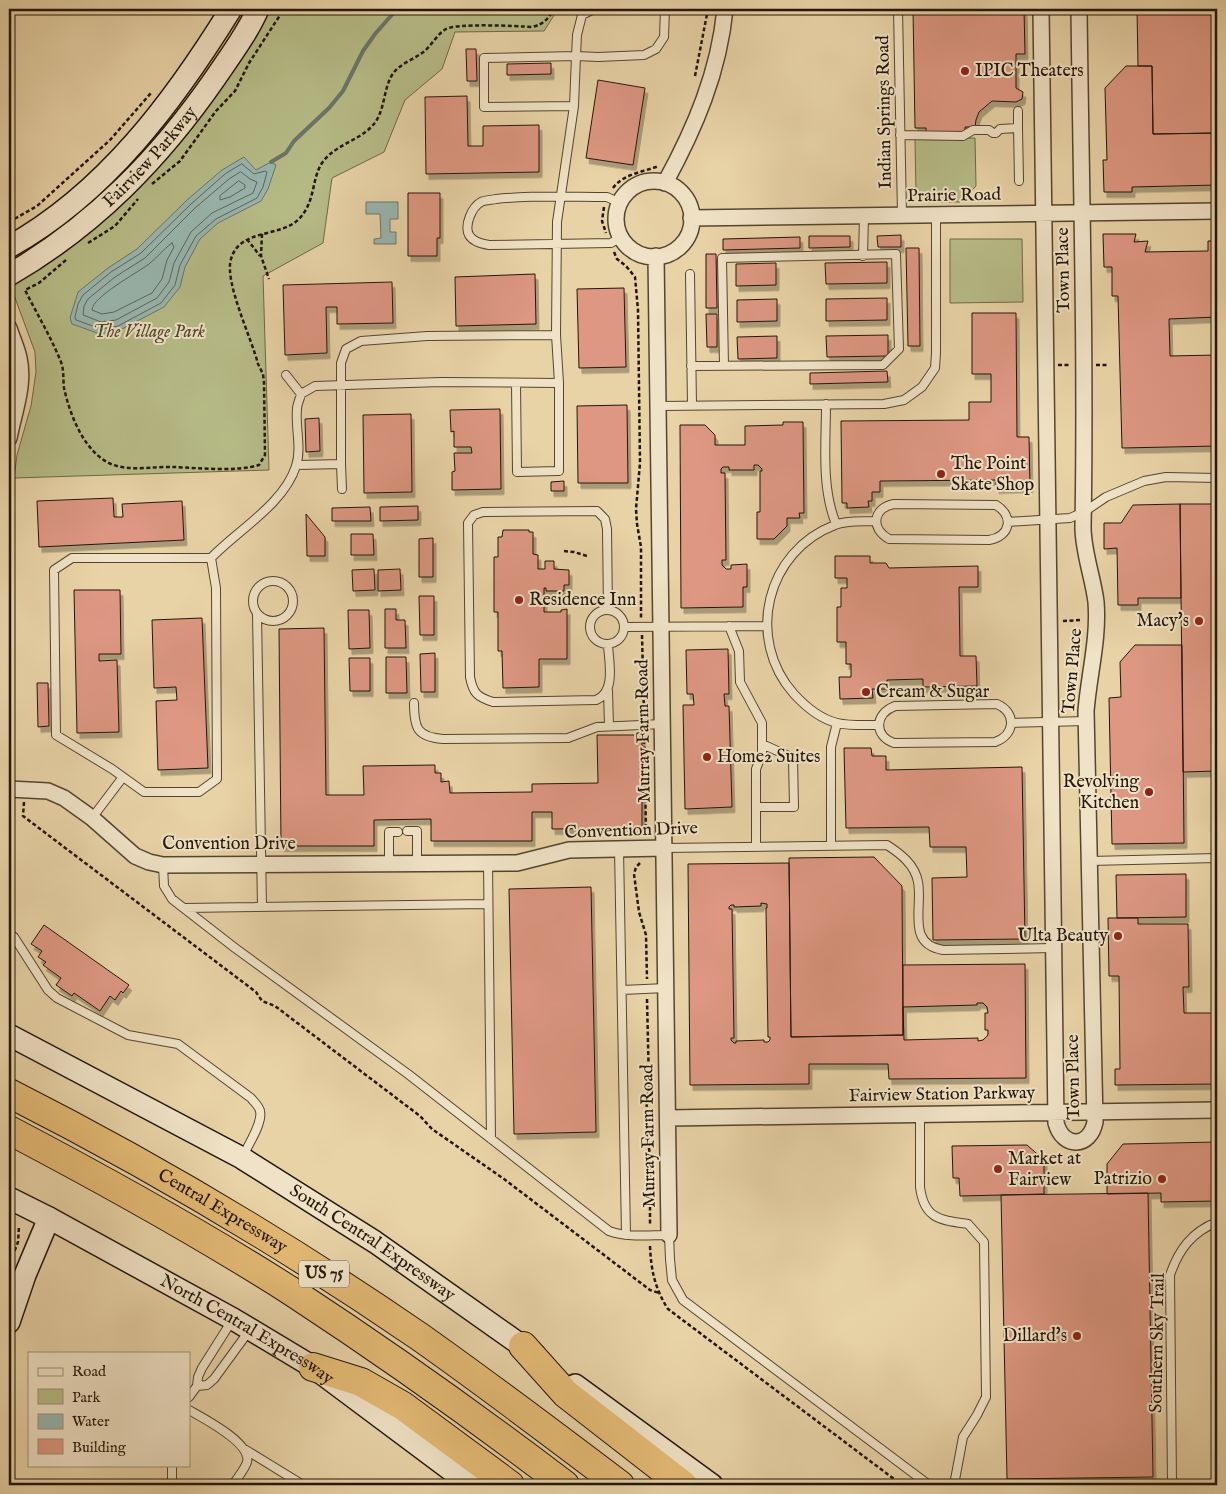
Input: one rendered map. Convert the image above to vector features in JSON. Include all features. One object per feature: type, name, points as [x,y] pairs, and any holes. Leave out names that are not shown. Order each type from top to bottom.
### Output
[{"type":"highway","name":"Central Expressway","points":[[9,1093],[156,1172],[299,1257],[444,1354],[620,1485]]},
{"type":"highway","name":"Central Expressway","points":[[9,1130],[212,1242],[293,1292],[492,1429],[565,1485]]},
{"type":"highway","points":[[523,1346],[566,1394],[683,1485]]},
{"type":"highway","points":[[313,1367],[362,1382],[404,1406],[510,1485]]},
{"type":"main road","name":"Fairview Parkway","points":[[9,247],[69,206],[106,173],[137,140],[175,94],[231,9]]},
{"type":"main road","name":"Fairview Parkway","points":[[9,275],[39,257],[84,224],[123,190],[194,108],[223,67],[258,9]]},
{"type":"main road","name":"South Central Expressway","points":[[9,1034],[242,1158],[310,1199],[375,1242],[523,1346],[712,1485]]},
{"type":"main road","name":"North Central Expressway","points":[[9,1198],[242,1324],[313,1367],[471,1485]]},
{"type":"main road","points":[[9,1322],[25,1275],[49,1218]]},
{"type":"street","points":[[665,182],[686,146],[702,106],[715,66],[725,9]]},
{"type":"street","name":"Town Place","points":[[1042,9],[1056,1123],[1058,1132],[1064,1138],[1072,1142],[1080,1142],[1088,1138],[1093,1131],[1095,1122],[1087,721],[1088,684],[1096,643],[1097,620],[1093,580],[1087,560],[1083,530],[1084,365],[1078,9]]},
{"type":"street","points":[[665,182],[676,188],[684,196],[690,207],[692,218],[690,230],[685,240],[668,254],[644,256],[633,251],[624,243],[618,232],[617,208],[622,197],[631,188],[641,183],[665,182]]},
{"type":"street","name":"Prairie Road","points":[[692,218],[1217,211]]},
{"type":"street","name":"Murray Farm Road","points":[[656,256],[669,1235]]},
{"type":"street","points":[[9,328],[19,358],[20,374],[18,402],[9,438]]},
{"type":"street","name":"Convention Drive","points":[[9,789],[48,791],[64,798],[92,818],[135,856],[163,865],[517,863],[569,850],[664,848]]},
{"type":"street","name":"Fairview Station Parkway","points":[[668,1118],[1217,1110]]},
{"type":"lane","points":[[516,383],[517,472],[559,471],[556,335],[557,222],[574,106],[577,35],[582,15],[594,9]]},
{"type":"lane","points":[[657,9],[672,9]]},
{"type":"lane","points":[[574,106],[484,107],[484,58],[644,55],[656,49],[664,37],[665,9]]},
{"type":"lane","name":"Indian Springs Road","points":[[898,9],[902,215]]},
{"type":"lane","points":[[1018,111],[1020,181]]},
{"type":"lane","points":[[900,135],[963,136],[973,130],[989,130],[996,133],[1000,129],[1018,128]]},
{"type":"lane","points":[[620,203],[607,197],[509,198],[482,201],[475,207],[469,218],[469,236],[477,242],[489,245],[610,243],[622,237]]},
{"type":"lane","points":[[658,406],[884,404],[904,400],[922,387],[935,368],[936,215]]},
{"type":"lane","points":[[863,256],[864,216]]},
{"type":"lane","points":[[691,366],[724,366],[883,365],[899,350],[896,254],[722,258],[724,366]]},
{"type":"lane","points":[[690,274],[692,405]]},
{"type":"lane","points":[[342,489],[341,364],[346,349],[361,341],[427,336],[556,335]]},
{"type":"lane","points":[[286,375],[301,394]]},
{"type":"lane","points":[[211,558],[216,588],[217,779],[199,792],[144,792],[56,735],[54,570],[72,558],[211,558],[223,545],[280,497],[289,483],[297,465],[297,408],[301,394],[315,386],[441,382],[558,383]]},
{"type":"lane","points":[[826,404],[827,483],[830,508],[836,524]]},
{"type":"lane","points":[[297,465],[341,464]]},
{"type":"lane","points":[[1008,522],[1070,518],[1084,512],[1106,497],[1144,481],[1166,477],[1217,478]]},
{"type":"lane","points":[[894,504],[996,505],[1006,514],[1008,522],[1002,535],[996,538],[906,540],[889,539],[882,535],[876,521],[882,509],[894,504]]},
{"type":"lane","points":[[608,610],[607,529],[605,518],[597,511],[483,512],[474,515],[468,523],[470,677],[472,689],[481,699],[493,702],[596,700],[608,691]]},
{"type":"lane","points":[[876,521],[836,524],[813,536],[793,553],[778,575],[769,600],[766,626],[771,654],[776,667],[786,686],[801,702],[818,714],[837,723],[879,725]]},
{"type":"lane","points":[[257,614],[270,621],[284,618],[292,607],[293,598],[286,586],[280,582],[266,582],[255,592],[253,600],[257,614],[262,907]]},
{"type":"lane","points":[[602,610],[618,613],[625,627],[618,641],[608,645],[602,644],[594,638],[590,628],[593,617],[602,610]]},
{"type":"lane","points":[[729,626],[739,650],[740,682],[762,723],[762,754],[756,769],[756,846]]},
{"type":"lane","points":[[625,627],[766,626]]},
{"type":"lane","points":[[608,645],[609,726]]},
{"type":"lane","points":[[414,704],[416,727],[427,738],[443,740],[568,738],[597,726],[663,724]]},
{"type":"lane","points":[[997,704],[1008,711],[1012,723],[1007,736],[995,742],[894,743],[883,737],[879,725],[884,713],[895,706],[997,704]]},
{"type":"lane","points":[[1012,723],[1087,721]]},
{"type":"lane","points":[[831,846],[830,747],[837,723]]},
{"type":"lane","points":[[756,807],[794,807],[793,758],[762,744]]},
{"type":"lane","points":[[92,818],[123,777]]},
{"type":"lane","points":[[407,832],[417,831],[417,863]]},
{"type":"lane","points":[[389,863],[390,832],[398,832]]},
{"type":"lane","name":"Convention Drive","points":[[664,848],[887,845],[899,853],[911,865],[918,882],[919,928],[922,938],[927,945],[934,949],[943,950],[1054,948]]},
{"type":"lane","points":[[619,849],[626,1235]]},
{"type":"lane","points":[[1090,861],[1217,858]]},
{"type":"lane","points":[[488,862],[491,1139]]},
{"type":"lane","points":[[163,865],[164,886],[172,899],[235,948],[408,1074],[609,1231],[626,1235],[669,1235],[672,1280],[683,1300],[929,1485]]},
{"type":"lane","points":[[184,908],[488,904]]},
{"type":"lane","points":[[9,933],[14,937],[48,990],[58,998],[128,1035],[178,1044],[251,1098],[258,1106],[261,1119],[242,1158]]},
{"type":"lane","points":[[622,990],[666,988]]},
{"type":"lane","points":[[920,1114],[920,1187],[926,1209],[937,1218],[968,1224],[984,1242],[986,1397],[963,1437],[954,1485]]},
{"type":"lane","name":"Southern Sky Trail","points":[[1172,1485],[1170,1275],[1176,1259],[1192,1236],[1205,1227],[1217,1222]]},
{"type":"lane","points":[[190,1396],[197,1386],[202,1368],[242,1324]]},
{"type":"lane","points":[[197,1386],[207,1385],[214,1379],[242,1324]]},
{"type":"lane","points":[[190,1411],[240,1443],[246,1450],[303,1485]]},
{"type":"lane","points":[[233,1485],[248,1461],[246,1450]]},
{"type":"lane","points":[[172,1466],[172,1485]]},
{"type":"path","points":[[147,190],[180,161],[216,111],[235,91],[249,64],[284,9]]},
{"type":"path","points":[[71,255],[51,274],[25,290],[61,362],[64,387],[75,421],[91,448],[106,461],[122,467],[245,468],[259,465],[265,455],[263,374],[232,288],[230,275],[231,258],[240,244],[247,239],[284,229],[299,219],[310,203],[320,166],[326,158],[374,124],[379,115],[388,82],[393,74],[398,68],[425,51],[444,30],[449,27],[474,26],[532,27],[547,21],[554,9]]},
{"type":"path","points":[[9,222],[37,206],[110,140],[155,89]]},
{"type":"path","points":[[82,246],[115,226],[141,196]]},
{"type":"path","points":[[261,256],[262,234]]},
{"type":"path","points":[[247,239],[261,256],[269,279]]},
{"type":"path","points":[[1046,365],[1107,365]]},
{"type":"path","points":[[564,552],[574,552],[587,556]]},
{"type":"path","points":[[1050,621],[1097,620]]},
{"type":"path","points":[[25,790],[23,816],[256,992],[262,1001],[275,1006],[420,1116],[432,1129],[504,1179],[650,1290],[659,1293]]},
{"type":"path","points":[[9,1266],[18,1242],[20,1226]]},
{"type":"green space","name":"The Village Park","points":[[266,9],[558,9],[544,31],[455,32],[442,69],[405,100],[384,152],[332,178],[323,243],[263,276],[269,470],[14,478],[17,455],[31,406],[36,372],[35,352],[11,287],[105,220],[179,144],[250,45]]},
{"type":"green space","points":[[975,138],[976,186],[960,202],[927,202],[916,194],[915,139]]},
{"type":"green space","points":[[950,239],[1022,239],[1023,302],[950,303]]},
{"type":"water","points":[[244,157],[256,170],[271,162],[276,165],[268,189],[261,201],[218,223],[200,239],[185,267],[180,287],[164,307],[120,330],[100,334],[72,324],[70,318],[78,292],[108,268],[137,249],[187,200],[222,170]]},
{"type":"water","points":[[366,202],[398,202],[398,219],[390,219],[390,232],[396,232],[396,244],[374,244],[374,239],[381,238],[380,214],[366,214]]},
{"type":"building","name":"IPIC Theaters","points":[[913,9],[1024,9],[1025,54],[1016,54],[1016,88],[1023,92],[1022,99],[1016,102],[992,101],[979,112],[975,127],[965,127],[965,133],[926,134],[926,128],[915,128]]},
{"type":"building","points":[[1137,9],[1217,9],[1217,133],[1153,134],[1152,66],[1138,66]]},
{"type":"building","points":[[466,49],[476,49],[477,81],[467,81]]},
{"type":"building","points":[[551,63],[551,74],[507,75],[507,64]]},
{"type":"building","points":[[1126,66],[1152,66],[1153,134],[1217,133],[1217,185],[1132,187],[1132,192],[1104,192],[1103,160],[1107,160],[1105,88]]},
{"type":"building","points":[[598,80],[645,88],[633,165],[586,158]]},
{"type":"building","points":[[467,96],[468,146],[483,146],[483,126],[539,125],[539,172],[426,174],[425,97]]},
{"type":"building","points":[[408,193],[440,193],[440,238],[437,238],[437,256],[408,256]]},
{"type":"building","points":[[1103,234],[1136,234],[1134,242],[1148,241],[1145,252],[1208,251],[1208,241],[1217,241],[1217,317],[1169,319],[1170,356],[1217,355],[1217,446],[1122,448],[1118,296],[1112,296],[1112,267],[1104,267]]},
{"type":"building","points":[[901,235],[901,247],[878,247],[877,236]]},
{"type":"building","points":[[809,236],[850,236],[850,247],[809,248]]},
{"type":"building","points":[[800,237],[800,248],[723,250],[723,239]]},
{"type":"building","points":[[906,248],[919,248],[920,346],[908,346]]},
{"type":"building","points":[[706,254],[716,254],[717,308],[706,308]]},
{"type":"building","points":[[887,262],[887,283],[826,284],[825,263]]},
{"type":"building","points":[[776,263],[776,285],[736,286],[736,264]]},
{"type":"building","points":[[535,274],[536,324],[456,326],[455,277]]},
{"type":"building","points":[[392,282],[393,323],[337,324],[337,307],[326,307],[327,353],[285,355],[283,285]]},
{"type":"building","points":[[624,288],[626,367],[579,368],[577,289]]},
{"type":"building","points":[[887,298],[887,320],[826,321],[826,299]]},
{"type":"building","points":[[777,299],[777,321],[737,322],[737,300]]},
{"type":"building","points":[[972,313],[1016,313],[1017,437],[1029,437],[1030,487],[996,488],[996,480],[880,481],[880,492],[872,492],[872,501],[868,501],[869,507],[847,508],[847,503],[842,503],[841,421],[969,420],[969,402],[991,402],[991,374],[972,374]]},
{"type":"building","points":[[706,314],[717,314],[717,347],[707,347]]},
{"type":"building","points":[[888,335],[888,356],[827,357],[826,336]]},
{"type":"building","points":[[777,336],[777,358],[738,359],[737,337]]},
{"type":"building","points":[[887,371],[888,382],[810,384],[810,373]]},
{"type":"building","points":[[627,405],[628,483],[578,483],[577,406]]},
{"type":"building","points":[[500,409],[501,489],[452,490],[452,472],[455,471],[454,453],[472,453],[471,447],[454,447],[454,431],[451,432],[450,410]]},
{"type":"building","points":[[411,414],[412,492],[364,493],[363,415]]},
{"type":"building","points":[[319,418],[320,451],[306,452],[305,419]]},
{"type":"building","points":[[783,422],[803,422],[804,513],[799,513],[800,518],[787,518],[787,526],[774,539],[757,539],[757,512],[760,512],[760,471],[762,469],[758,465],[754,465],[754,470],[729,470],[729,467],[723,467],[721,473],[725,473],[726,560],[722,560],[722,565],[726,569],[731,569],[731,565],[747,564],[747,587],[743,587],[743,607],[681,608],[680,425],[705,425],[715,435],[715,445],[745,445],[745,426],[783,425]]},
{"type":"building","points":[[564,481],[564,491],[551,491],[551,482]]},
{"type":"building","points":[[113,498],[114,517],[123,517],[122,504],[182,501],[184,540],[39,547],[37,501]]},
{"type":"building","name":"Macy's","points":[[1180,504],[1217,504],[1217,771],[1183,772]]},
{"type":"building","points":[[1180,504],[1181,598],[1138,598],[1138,605],[1118,605],[1117,548],[1104,549],[1104,523],[1121,523],[1133,505]]},
{"type":"building","points":[[418,506],[418,520],[380,521],[380,507]]},
{"type":"building","points":[[370,507],[371,521],[332,521],[332,508]]},
{"type":"building","points":[[306,514],[325,537],[325,556],[307,556]]},
{"type":"building","name":"Residence Inn","points":[[503,530],[529,530],[529,532],[533,532],[533,554],[538,555],[538,569],[545,569],[545,561],[554,561],[554,569],[569,570],[569,585],[564,585],[564,591],[546,591],[546,588],[544,588],[544,612],[561,612],[561,610],[567,609],[567,659],[539,659],[539,687],[503,688],[502,651],[498,651],[498,612],[494,612],[494,557],[498,557],[498,537],[502,537]]},
{"type":"building","points":[[351,534],[373,534],[374,555],[351,555]]},
{"type":"building","points":[[433,538],[433,577],[419,577],[419,539]]},
{"type":"building","points":[[835,556],[870,556],[870,563],[886,563],[889,568],[978,566],[978,587],[959,587],[960,656],[976,656],[977,686],[923,687],[923,679],[887,680],[887,689],[872,689],[873,698],[840,699],[839,677],[851,677],[851,664],[846,664],[846,642],[837,642],[837,607],[841,607],[841,588],[847,588],[847,578],[835,578]]},
{"type":"building","points":[[374,569],[375,590],[353,591],[352,570]]},
{"type":"building","points":[[400,569],[401,590],[378,591],[378,570]]},
{"type":"building","points":[[74,590],[120,590],[121,654],[99,654],[99,661],[117,660],[119,732],[77,733]]},
{"type":"building","points":[[419,596],[434,596],[434,635],[420,635]]},
{"type":"building","points":[[385,609],[396,609],[396,620],[405,620],[406,648],[385,648]]},
{"type":"building","points":[[348,610],[369,610],[370,648],[349,649]]},
{"type":"building","points":[[202,618],[208,768],[158,770],[156,701],[177,700],[176,687],[154,688],[152,620]]},
{"type":"building","points":[[324,628],[326,795],[364,795],[363,766],[435,765],[435,773],[441,773],[441,782],[449,781],[450,793],[532,792],[532,784],[598,783],[597,735],[642,735],[642,828],[552,829],[552,812],[532,812],[532,841],[431,841],[431,819],[374,820],[374,846],[281,846],[279,629]]},
{"type":"building","points":[[1135,645],[1182,645],[1184,843],[1112,844],[1109,698],[1121,697],[1120,662]]},
{"type":"building","name":"Home2 Suites","points":[[728,649],[729,694],[724,694],[725,706],[729,706],[732,807],[685,809],[683,705],[694,705],[693,694],[687,694],[686,650]]},
{"type":"building","points":[[435,653],[435,692],[421,692],[420,654]]},
{"type":"building","points":[[386,657],[406,657],[407,693],[386,693]]},
{"type":"building","points":[[349,658],[370,658],[370,691],[350,691]]},
{"type":"building","points":[[37,683],[48,683],[49,726],[38,727]]},
{"type":"building","points":[[844,748],[871,748],[872,756],[886,756],[886,770],[1022,767],[1025,939],[933,940],[932,878],[967,877],[966,847],[930,847],[929,827],[846,828]]},
{"type":"building","points":[[874,857],[902,886],[903,1035],[791,1037],[789,858]]},
{"type":"building","points":[[789,863],[791,1037],[903,1035],[903,1007],[903,965],[1025,964],[1026,1078],[889,1079],[888,1064],[809,1064],[809,1084],[690,1085],[688,864]],"holes":[[[761,903],[767,904],[768,1037],[770,1037],[770,1040],[768,1042],[764,1042],[764,1040],[736,1041],[734,1043],[731,1040],[731,1038],[734,1038],[732,909],[729,909],[729,907],[731,905],[734,905],[734,907],[761,906]],[[977,1003],[983,1003],[987,1007],[988,1013],[985,1013],[985,1030],[988,1030],[988,1035],[983,1040],[978,1041],[978,1038],[904,1040],[903,1007],[977,1005]]]},
{"type":"building","points":[[1186,874],[1186,917],[1117,918],[1116,875]]},
{"type":"building","points":[[591,887],[596,1132],[514,1134],[509,889]]},
{"type":"building","points":[[1108,918],[1138,918],[1138,924],[1188,924],[1189,987],[1183,987],[1184,1013],[1217,1013],[1217,1084],[1115,1085],[1115,1069],[1120,1069],[1119,976],[1109,976]]},
{"type":"building","points":[[44,925],[129,985],[123,993],[121,991],[115,1000],[110,996],[100,1011],[74,993],[72,996],[56,985],[61,978],[43,965],[46,962],[38,957],[42,951],[31,944]]},
{"type":"building","name":"Patrizio","points":[[1217,1142],[1217,1201],[1161,1202],[1161,1193],[1107,1194],[1107,1164],[1123,1144]]},
{"type":"building","name":"Market at Fairview","points":[[1027,1145],[1044,1160],[1044,1194],[960,1196],[959,1178],[953,1178],[952,1146]]},
{"type":"building","name":"Dillard's","points":[[1148,1193],[1153,1477],[1007,1479],[1001,1195]]},
{"type":"building","points":[[272,1479],[281,1485],[268,1485]]},
{"type":"waterway","points":[[271,162],[286,153],[294,141],[329,108],[343,91],[363,51],[397,9]]},
{"type":"place","name":"IPIC Theaters","points":[[965,71]]},
{"type":"place","name":"The Point Skate Shop","points":[[941,474]]},
{"type":"place","name":"Residence Inn","points":[[519,600]]},
{"type":"place","name":"Macy's","points":[[1199,621]]},
{"type":"place","name":"Cream & Sugar","points":[[866,692]]},
{"type":"place","name":"Home2 Suites","points":[[707,757]]},
{"type":"place","name":"Revolving Kitchen","points":[[1149,792]]},
{"type":"place","name":"Ulta Beauty","points":[[1118,936]]},
{"type":"place","name":"Market at Fairview","points":[[998,1169]]},
{"type":"place","name":"Patrizio","points":[[1162,1179]]},
{"type":"place","name":"Dillard's","points":[[1077,1336]]}]
